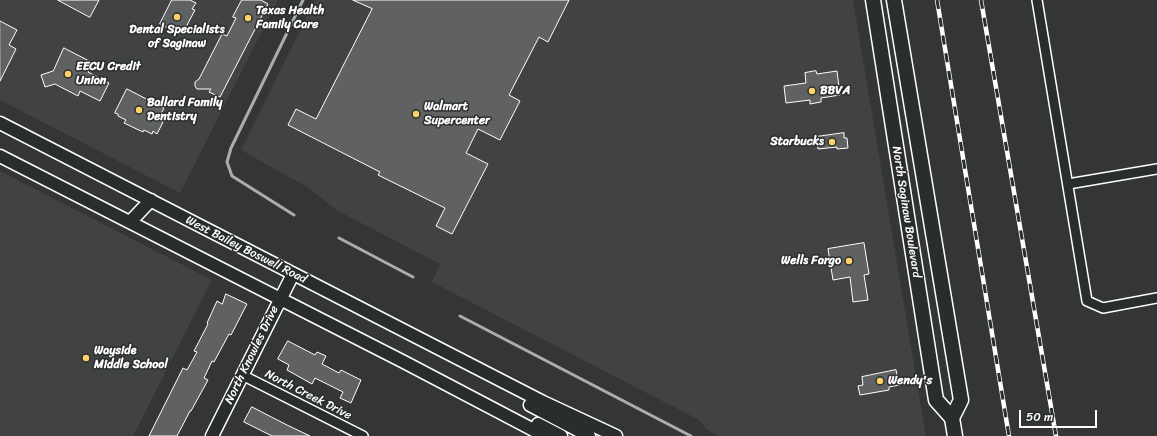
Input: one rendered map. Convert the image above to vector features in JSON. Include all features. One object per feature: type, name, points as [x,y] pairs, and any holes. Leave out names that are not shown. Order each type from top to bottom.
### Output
[{"type":"main road","name":"North Saginaw Boulevard","points":[[873,0],[936,400],[952,418],[961,400],[894,0]]},
{"type":"main road","name":"West Bailey Boswell Road","points":[[0,123],[493,377],[616,436]]},
{"type":"main road","points":[[0,156],[545,436]]},
{"type":"main road","points":[[130,222],[151,200]]},
{"type":"main road","name":"North Knowles Drive","points":[[212,436],[293,274]]},
{"type":"main road","name":"West Bailey Boswell Road","points":[[493,377],[532,406],[590,436]]},
{"type":"main road","points":[[481,402],[526,418],[561,436]]},
{"type":"main road","points":[[952,418],[955,436]]},
{"type":"street","points":[[1037,0],[1087,301],[1103,308],[1157,298]]},
{"type":"street","points":[[1068,184],[1157,169]]},
{"type":"street","name":"North Creek Drive","points":[[242,375],[363,436]]},
{"type":"shaded area","points":[[0,0],[278,0],[180,193],[0,100]]},
{"type":"shaded area","points":[[315,0],[853,0],[926,436],[718,436],[706,429],[699,420],[432,282],[440,264],[336,210],[309,188],[241,150]]},
{"type":"shaded area","name":"Wayside Middle School","points":[[0,171],[212,280],[133,436],[0,436]]},
{"type":"building","points":[[58,0],[99,0],[90,17]]},
{"type":"building","name":"Dental Specialists of Saginaw","points":[[172,0],[190,0],[196,3],[192,9],[195,10],[185,29],[183,28],[180,34],[160,24]]},
{"type":"building","points":[[242,0],[261,0],[268,4],[220,97],[209,92],[211,89],[197,89],[195,82],[199,79],[222,34],[227,36],[236,18],[233,17]]},
{"type":"building","name":"Walmart Supercenter","points":[[353,0],[569,0],[548,42],[539,37],[509,95],[520,101],[500,140],[478,129],[466,153],[488,164],[452,234],[436,226],[445,208],[378,175],[380,172],[288,125],[296,109],[316,119],[372,9]]},
{"type":"building","points":[[0,21],[17,30],[9,45],[16,49],[0,81]]},
{"type":"building","name":"EECU Credit Union","points":[[64,48],[93,63],[88,72],[109,83],[100,101],[80,91],[78,96],[55,84],[45,87],[41,75],[53,71]]},
{"type":"building","name":"BBVA","points":[[816,71],[817,74],[837,71],[840,95],[821,98],[821,102],[810,104],[810,100],[786,103],[784,86],[806,83],[805,73]]},
{"type":"building","name":"Ballard Family Dentistry","points":[[127,89],[164,108],[158,119],[163,122],[157,134],[153,131],[152,134],[144,130],[143,132],[124,123],[126,120],[115,113]]},
{"type":"building","name":"Starbucks","points":[[844,133],[844,138],[847,138],[848,148],[837,149],[837,147],[818,149],[816,137]]},
{"type":"building","name":"Wells Fargo","points":[[864,243],[869,274],[864,275],[868,300],[853,302],[850,277],[833,280],[828,249]]},
{"type":"building","points":[[226,294],[247,304],[231,335],[229,334],[214,362],[212,361],[204,378],[208,380],[177,436],[149,436],[183,368],[187,370],[197,352],[194,351],[208,324],[207,323],[217,301],[222,304]]},
{"type":"building","points":[[288,341],[315,355],[317,352],[326,356],[322,364],[339,373],[341,370],[361,380],[351,403],[340,398],[343,392],[315,378],[312,384],[287,370],[289,365],[278,359]]},
{"type":"building","name":"Wendy's","points":[[896,370],[899,385],[889,387],[889,390],[860,395],[858,386],[863,385],[862,377]]},
{"type":"building","points":[[252,407],[310,436],[272,436],[244,422]]},
{"type":"waterway","points":[[294,215],[232,176],[227,162],[231,148],[303,0]]},
{"type":"waterway","points":[[339,238],[413,277]]},
{"type":"waterway","points":[[460,316],[691,436]]},
{"type":"railway","points":[[937,0],[1009,436]]},
{"type":"railway","points":[[981,0],[1056,436]]},
{"type":"place","name":"Dental Specialists of Saginaw","points":[[177,17]]},
{"type":"place","name":"Texas Health Family Care","points":[[248,18]]},
{"type":"place","name":"EECU Credit Union","points":[[68,74]]},
{"type":"place","name":"BBVA","points":[[812,91]]},
{"type":"place","name":"Ballard Family Dentistry","points":[[139,110]]},
{"type":"place","name":"Walmart Supercenter","points":[[416,114]]},
{"type":"place","name":"Starbucks","points":[[832,142]]},
{"type":"place","name":"Wells Fargo","points":[[849,261]]},
{"type":"place","name":"Wayside Middle School","points":[[86,358]]},
{"type":"place","name":"Wendy's","points":[[880,381]]}]
